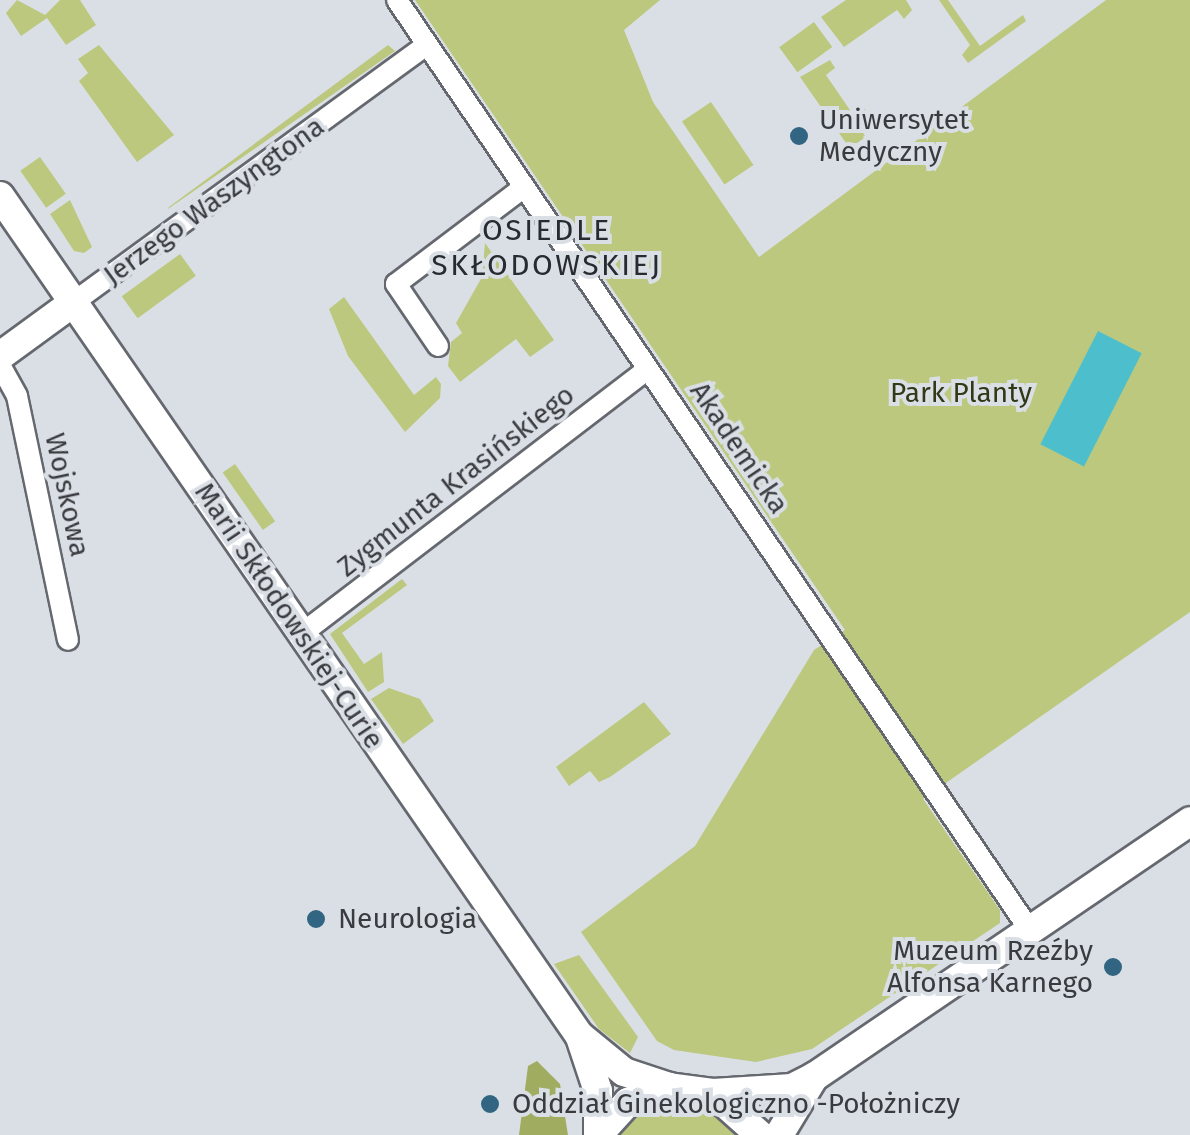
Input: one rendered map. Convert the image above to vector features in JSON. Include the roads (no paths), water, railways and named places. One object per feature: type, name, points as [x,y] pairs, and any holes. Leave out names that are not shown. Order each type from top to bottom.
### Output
[{"type":"street","name":"Akademicka","points":[[397,0],[645,371],[718,465],[1031,932]]},
{"type":"street","name":"Jerzego Waszyngtona","points":[[0,356],[426,44]]},
{"type":"street","points":[[438,346],[396,284],[523,188]]},
{"type":"street","name":"Marii Skłodowskiej-Curie","points":[[0,196],[580,1035],[624,1072],[670,1087],[713,1093],[792,1088],[814,1077]]},
{"type":"street","name":"Wojskowa","points":[[0,366],[17,396],[68,640]]},
{"type":"street","name":"Zygmunta Krasińskiego","points":[[300,634],[645,371]]},
{"type":"street","points":[[779,1135],[814,1077],[1190,821]]},
{"type":"street","name":"Marii Skłodowskiej-Curie","points":[[580,1035],[598,1092],[598,1134]]},
{"type":"street","points":[[598,1134],[628,1102],[670,1087]]},
{"type":"street","points":[[713,1093],[760,1135]]},
{"type":"water","points":[[1098,331],[1142,353],[1084,466],[1040,444]]},
{"type":"place","name":"Uniwersytet Medyczny","points":[[799,136]]},
{"type":"place","name":"Neurologia","points":[[316,919]]},
{"type":"place","name":"Muzeum Rzeźby Alfonsa Karnego","points":[[1113,967]]},
{"type":"place","name":"Oddział Ginekologiczno -Położniczy","points":[[490,1104]]},
{"type":"district","name":"OSIEDLE SKŁODOWSKIEJ","points":[[547,247]]},
{"type":"park label","name":"Park Planty","points":[[961,393]]}]
